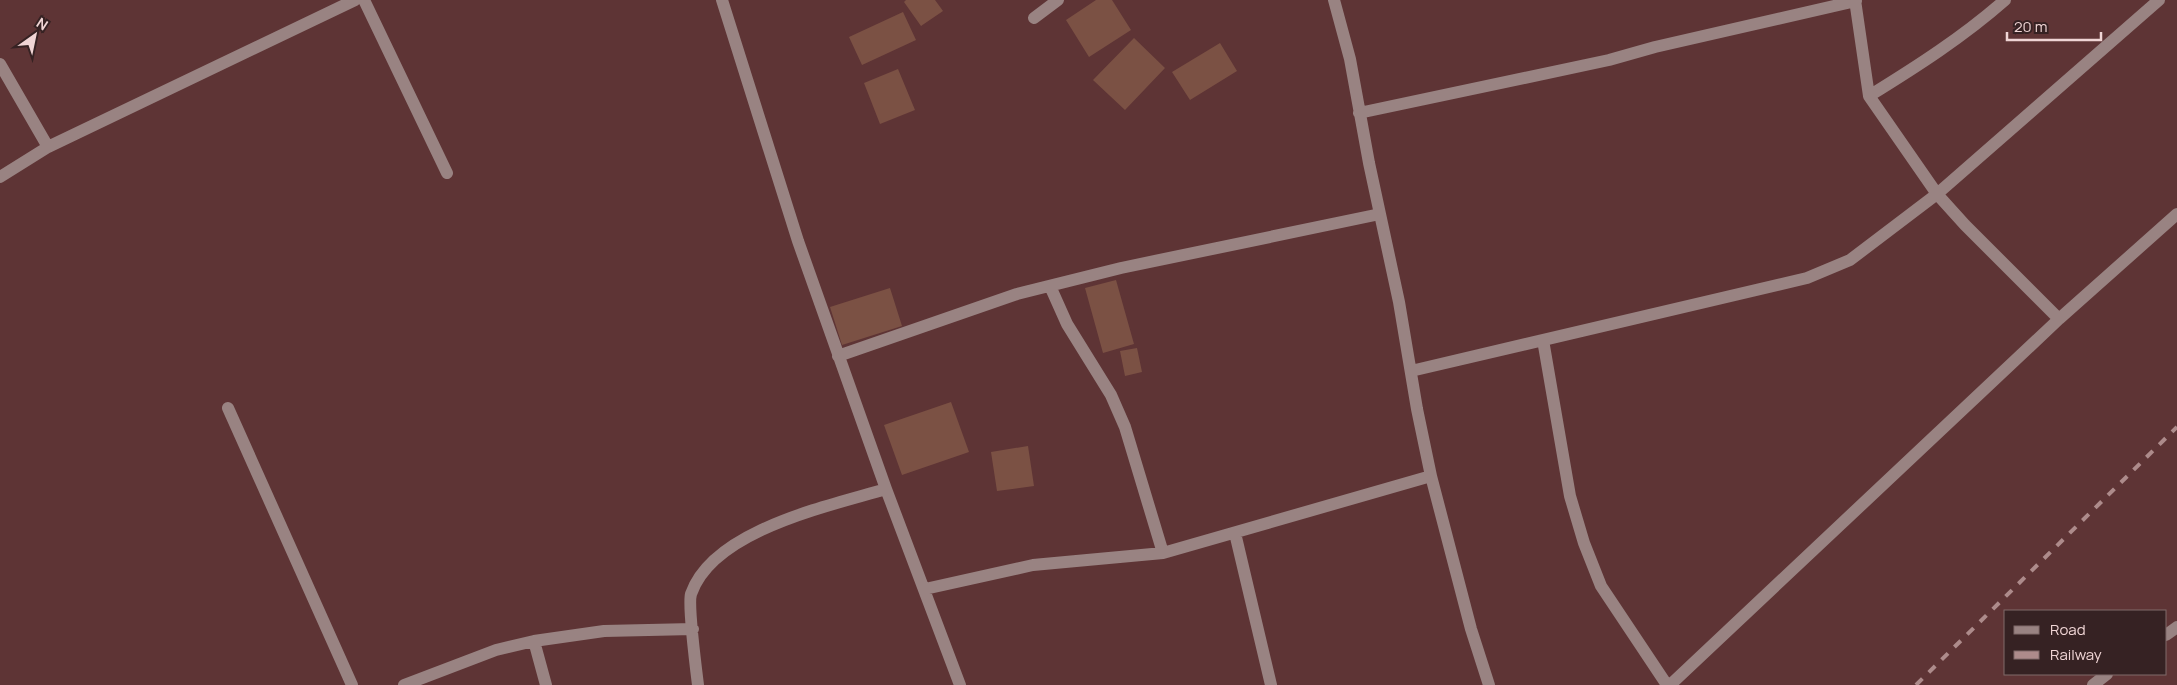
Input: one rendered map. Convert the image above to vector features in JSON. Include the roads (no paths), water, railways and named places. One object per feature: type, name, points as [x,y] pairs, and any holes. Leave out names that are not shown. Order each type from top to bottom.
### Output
[{"type":"street","points":[[0,177],[48,147],[355,0]]},
{"type":"street","points":[[364,0],[446,173]]},
{"type":"street","points":[[722,0],[798,241],[886,489],[925,588],[960,685]]},
{"type":"street","points":[[1034,18],[1058,0]]},
{"type":"street","points":[[1334,0],[1350,59],[1359,113],[1399,302],[1410,371],[1431,476],[1471,629],[1489,685]]},
{"type":"street","points":[[1869,96],[1951,42],[2005,0]]},
{"type":"street","points":[[1410,371],[1815,276],[1850,260],[1937,194],[2159,0]]},
{"type":"street","points":[[1359,113],[1609,60],[1655,47],[1856,1],[1869,96],[1937,194],[1965,225],[2059,319]]},
{"type":"street","points":[[0,64],[48,147]]},
{"type":"street","points":[[838,356],[1016,294],[1121,268],[1380,214]]},
{"type":"street","points":[[1543,340],[1570,496],[1584,543],[1601,586],[1669,685],[2059,319],[2177,214]]},
{"type":"street","points":[[1050,286],[1067,324],[1111,396],[1125,427],[1163,553]]},
{"type":"street","points":[[228,408],[352,685]]},
{"type":"street","points":[[925,588],[1033,565],[1163,553],[1431,476]]},
{"type":"street","points":[[698,685],[690,596],[699,579],[719,557],[747,536],[788,518],[886,489]]},
{"type":"street","points":[[1235,533],[1271,685]]},
{"type":"street","points":[[404,685],[496,650],[534,641],[604,631],[693,629]]},
{"type":"street","points":[[534,641],[546,685]]},
{"type":"street","points":[[2093,685],[2106,675]]},
{"type":"railway","points":[[1916,685],[2177,427]]}]
